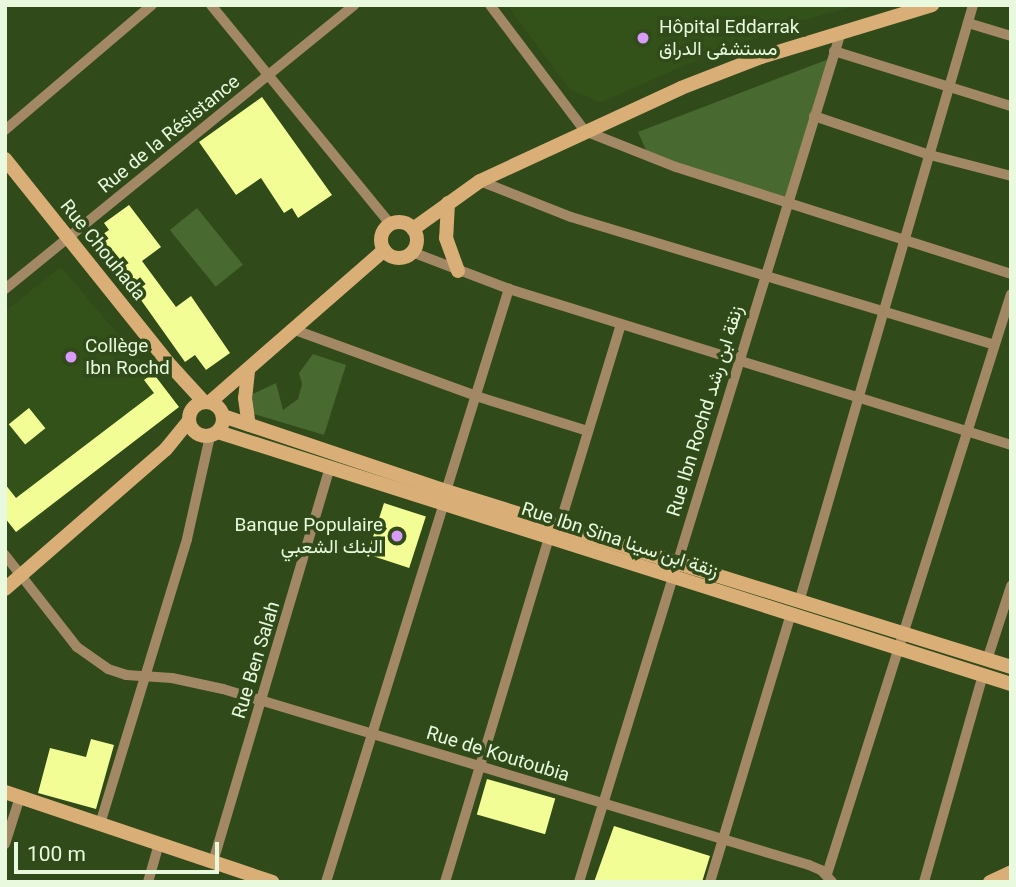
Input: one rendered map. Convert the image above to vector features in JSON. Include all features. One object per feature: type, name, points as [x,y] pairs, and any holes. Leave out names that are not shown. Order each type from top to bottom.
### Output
[{"type":"street","points":[[5,130],[152,5]]},
{"type":"street","points":[[211,5],[390,224]]},
{"type":"street","name":"Rue de la Résistance","points":[[5,289],[354,5]]},
{"type":"street","points":[[490,5],[585,131],[676,167],[1011,274]]},
{"type":"street","points":[[413,229],[480,181],[719,72],[932,5]]},
{"type":"street","points":[[710,882],[859,398],[973,5]]},
{"type":"street","points":[[968,23],[1011,36]]},
{"type":"street","name":"Rue Ibn Rochd زنقة ابن رشد","points":[[579,882],[841,32]]},
{"type":"street","points":[[834,51],[1011,106]]},
{"type":"street","points":[[814,116],[930,155],[1011,176]]},
{"type":"street","name":"Rue Chouhada","points":[[5,159],[171,366],[222,414]]},
{"type":"street","points":[[480,181],[571,217],[995,345]]},
{"type":"street","points":[[448,203],[446,238],[458,271]]},
{"type":"street","points":[[403,222],[413,229],[416,241],[412,252],[401,258],[384,250],[381,239],[390,224],[403,222]]},
{"type":"street","points":[[5,589],[166,449],[189,416],[244,375],[384,250]]},
{"type":"street","points":[[412,252],[509,289],[1011,445]]},
{"type":"street","points":[[327,882],[509,289]]},
{"type":"street","points":[[830,878],[967,431],[995,345],[1006,328],[1011,294]]},
{"type":"street","points":[[445,882],[621,324]]},
{"type":"street","points":[[295,330],[476,396],[588,431]]},
{"type":"street","name":"Rue Chouhada","points":[[171,366],[189,416],[209,434]]},
{"type":"street","points":[[100,824],[187,539],[209,434],[244,375]]},
{"type":"street","points":[[244,375],[248,425]]},
{"type":"street","name":"Rue Ibn Sina زنقة ابن سينا","points":[[222,414],[445,498]]},
{"type":"street","points":[[166,449],[209,434]]},
{"type":"street","name":"Rue Ibn Sina زنقة ابن سينا","points":[[209,434],[445,498],[901,641],[1011,667]]},
{"type":"street","name":"Rue Ben Salah","points":[[213,862],[330,468]]},
{"type":"street","name":"Rue de Koutoubia","points":[[5,555],[77,647],[91,660],[117,672],[198,682],[262,700],[815,867],[830,878]]},
{"type":"street","points":[[987,660],[1011,586]]},
{"type":"street","name":"Rue Ibn Sina زنقة ابن سينا","points":[[901,641],[1011,684]]},
{"type":"street","points":[[924,882],[983,675]]},
{"type":"street","points":[[5,792],[272,882]]},
{"type":"street","points":[[5,844],[20,797]]},
{"type":"street","points":[[148,882],[159,844]]},
{"type":"street","points":[[990,882],[1011,872]]},
{"type":"shaded area","name":"Hôpital Eddarrak مستشفى الدراق","points":[[507,5],[858,5],[811,18],[699,59],[600,103],[569,89]]},
{"type":"shaded area","points":[[834,57],[788,203],[649,157],[638,132]]},
{"type":"shaded area","points":[[197,208],[243,265],[216,287],[170,230]]},
{"type":"shaded area","name":"Collège Ibn Rochd","points":[[61,267],[177,404],[18,534],[5,519],[5,311]]},
{"type":"shaded area","points":[[313,354],[346,365],[324,435],[251,413],[253,394],[276,383],[283,410],[298,399],[302,384],[299,373]]},
{"type":"building","points":[[262,97],[332,195],[298,218],[292,208],[284,213],[261,178],[236,195],[199,142]]},
{"type":"building","points":[[129,205],[161,247],[142,261],[176,307],[191,296],[230,353],[206,370],[195,355],[185,362],[97,238],[109,230],[104,223]]},
{"type":"building","points":[[153,373],[179,407],[16,532],[5,518],[5,484],[16,498],[154,393],[144,380]]},
{"type":"building","points":[[29,408],[45,428],[25,445],[9,424]]},
{"type":"building","name":"Banque Populaire البنك الشعبي","points":[[384,503],[426,517],[409,568],[367,554]]},
{"type":"building","points":[[91,739],[114,745],[96,809],[38,793],[50,748],[86,757]]},
{"type":"building","points":[[487,779],[555,799],[545,834],[477,815]]},
{"type":"building","points":[[614,826],[710,856],[702,882],[594,882]]},
{"type":"place","name":"Hôpital Eddarrak مستشفى الدراق","points":[[643,38]]},
{"type":"place","name":"Collège Ibn Rochd","points":[[71,357]]},
{"type":"place","name":"Banque Populaire البنك الشعبي","points":[[397,536]]}]
